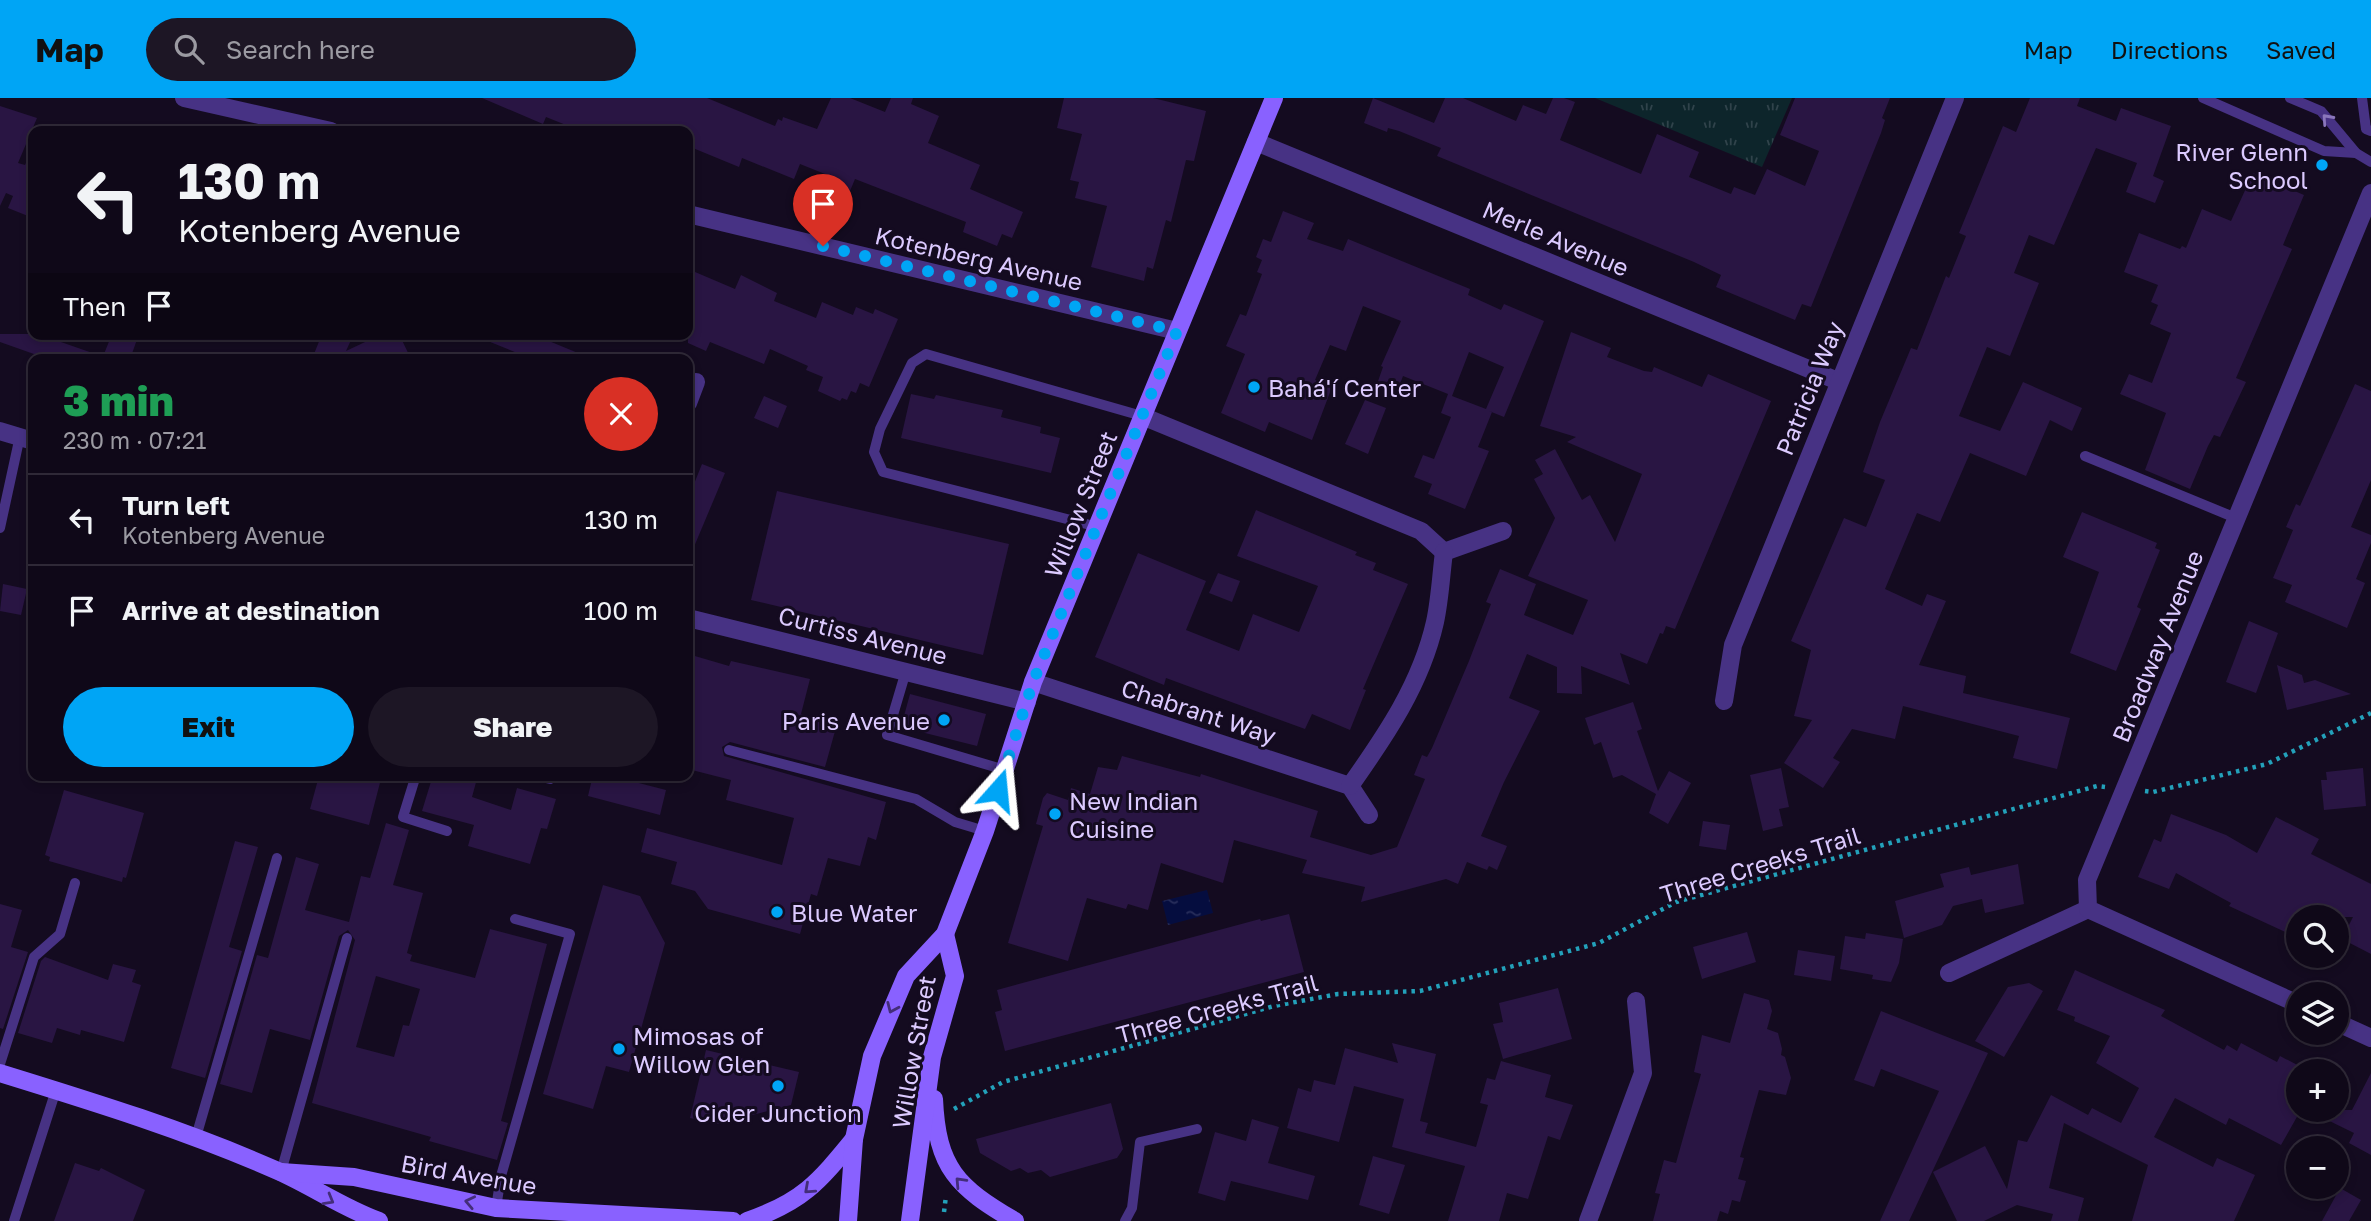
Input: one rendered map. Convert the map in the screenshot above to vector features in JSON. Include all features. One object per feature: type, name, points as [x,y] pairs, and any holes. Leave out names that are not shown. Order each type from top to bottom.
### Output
[{"type":"main road","name":"Willow Street","points":[[848,1221],[854,1139],[872,1056],[906,976],[945,934],[985,831],[1033,682],[1274,98]]},
{"type":"main road","name":"Willow Street","points":[[910,1221],[932,1057],[954,976],[945,934]]},
{"type":"main road","points":[[932,1057],[935,1114],[945,1162],[965,1188],[1015,1221]]},
{"type":"main road","name":"Bird Avenue","points":[[0,1073],[196,1137],[281,1172],[343,1208],[379,1221]]},
{"type":"main road","points":[[747,1221],[779,1210],[806,1194],[854,1139]]},
{"type":"main road","name":"Bird Avenue","points":[[281,1172],[354,1177],[496,1208],[733,1221]]},
{"type":"street","points":[[184,98],[309,126]]},
{"type":"street","name":"Patricia Way","points":[[1724,701],[1733,645],[1955,98]]},
{"type":"street","name":"Merle Avenue","points":[[1256,142],[1838,381]]},
{"type":"street","name":"Broadway Avenue","points":[[2088,909],[2087,880],[2371,193]]},
{"type":"street","name":"Kotenberg Avenue","points":[[693,215],[1177,331]]},
{"type":"street","points":[[693,390],[696,382]]},
{"type":"street","points":[[1142,416],[1422,531],[1444,552]]},
{"type":"street","points":[[0,431],[27,439]]},
{"type":"street","points":[[1444,552],[1503,531]]},
{"type":"street","points":[[1369,815],[1350,786],[1385,737],[1414,685],[1435,622],[1444,552]]},
{"type":"street","name":"Curtiss Avenue","points":[[693,619],[1027,702]]},
{"type":"street","name":"Chabrant Way","points":[[1033,682],[1350,786]]},
{"type":"street","points":[[1949,973],[2088,909],[2286,999]]},
{"type":"street","points":[[1588,1221],[1643,1073],[1636,1001]]},
{"type":"street","points":[[2349,1028],[2371,1038]]},
{"type":"lane","points":[[2203,98],[2324,151],[2356,153]]},
{"type":"lane","points":[[2290,98],[2320,111],[2356,153],[2371,162]]},
{"type":"lane","points":[[2362,98],[2366,129],[2371,131]]},
{"type":"lane","points":[[1098,527],[883,472],[874,452],[880,429],[912,363],[926,354],[1142,416]]},
{"type":"lane","points":[[0,528],[27,439]]},
{"type":"lane","points":[[2085,456],[2236,518]]},
{"type":"lane","points":[[906,671],[887,735],[1005,770]]},
{"type":"lane","points":[[729,750],[916,799],[956,821],[985,831]]},
{"type":"lane","points":[[414,781],[403,817],[447,831]]},
{"type":"lane","points":[[196,1137],[277,858]]},
{"type":"lane","points":[[0,1063],[34,957],[60,934],[75,883]]},
{"type":"lane","points":[[496,1208],[501,1176],[570,934],[515,919]]},
{"type":"lane","points":[[281,1172],[346,938]]},
{"type":"lane","points":[[14,1221],[56,1090]]},
{"type":"lane","points":[[1125,1221],[1132,1208],[1140,1142],[1197,1129]]},
{"type":"path","points":[[2153,792],[2267,764],[2371,713]]},
{"type":"path","name":"Three Creeks Trail","points":[[953,1109],[1003,1082],[1275,1006],[1338,994],[1420,991],[1599,943],[1676,902],[2097,786]]},
{"type":"path","points":[[944,1212],[947,1188]]},
{"type":"path","points":[[935,1200],[945,1199]]},
{"type":"green space","points":[[1595,98],[1792,98],[1762,167]]},
{"type":"water","points":[[1207,890],[1213,913],[1168,925],[1162,901]]},
{"type":"building","points":[[482,98],[707,98],[775,126],[778,119],[782,121],[783,117],[817,129],[831,98],[850,98],[885,112],[891,98],[913,98],[911,104],[939,116],[928,143],[980,165],[970,189],[1023,212],[1012,238],[1002,234],[997,246],[963,232],[966,222],[855,179],[838,220],[822,213],[835,178],[800,164],[794,179],[742,158],[739,167],[693,148],[693,126],[568,126],[546,117],[543,124]]},
{"type":"building","points":[[1064,98],[1153,98],[1206,111],[1194,161],[1186,160],[1171,222],[1166,220],[1153,269],[1147,267],[1144,281],[1091,267],[1107,206],[1075,198],[1079,182],[1070,180],[1082,134],[1057,128]]},
{"type":"building","points":[[1373,98],[1434,123],[1445,98],[1463,98],[1516,121],[1523,105],[1546,114],[1553,98],[1564,98],[1575,102],[1560,140],[1641,174],[1657,134],[1699,152],[1689,177],[1731,194],[1734,187],[1755,195],[1767,169],[1805,186],[1819,151],[1780,135],[1795,98],[1890,98],[1882,118],[1885,120],[1881,133],[1811,307],[1802,304],[1795,320],[1716,287],[1721,275],[1694,262],[1437,156],[1441,148],[1399,131],[1388,128],[1387,132],[1364,123]]},
{"type":"building","points":[[2030,98],[2080,98],[2077,106],[2116,121],[2121,108],[2171,126],[2153,176],[2164,181],[2155,203],[2126,192],[2137,163],[2096,148],[2054,245],[2029,235],[2014,273],[2039,283],[2010,356],[1987,347],[1959,416],[2000,431],[2023,382],[2082,408],[2072,431],[2050,420],[2026,476],[1970,453],[1940,522],[1917,513],[1885,589],[1922,606],[1927,594],[1946,601],[1919,665],[1966,676],[1963,693],[2070,718],[2057,769],[2013,758],[2019,736],[1903,706],[1895,739],[1852,729],[1833,758],[1840,762],[1823,788],[1784,763],[1812,720],[1794,716],[1811,650],[1791,641],[1844,518],[1866,527],[1885,480],[1863,472],[1880,422],[1911,348],[1917,350],[1946,276],[1949,278],[1966,236],[1959,233],[2003,126],[2016,132]]},
{"type":"building","points":[[0,106],[37,118],[34,126],[28,126],[28,139],[18,163],[25,165],[28,159],[28,216],[8,208],[13,196],[6,193],[0,206]]},
{"type":"building","points":[[2253,173],[2304,195],[2283,245],[2292,249],[2236,378],[2246,382],[2220,437],[2214,435],[2208,446],[2190,489],[2145,470],[2166,413],[2120,394],[2129,374],[2152,383],[2171,333],[2150,324],[2158,305],[2151,302],[2158,285],[2124,272],[2139,233],[2180,249],[2182,246],[2186,248],[2202,209],[2231,221]]},
{"type":"building","points":[[1283,211],[1314,223],[1307,239],[1343,251],[1348,239],[1470,289],[1468,295],[1501,310],[1504,304],[1544,321],[1504,417],[1492,412],[1478,447],[1489,451],[1465,509],[1428,494],[1432,484],[1414,477],[1423,455],[1434,459],[1451,417],[1441,413],[1448,394],[1403,376],[1397,392],[1377,384],[1383,367],[1381,366],[1401,321],[1363,306],[1346,351],[1330,345],[1315,380],[1332,387],[1312,440],[1269,422],[1265,432],[1221,413],[1245,354],[1226,346],[1240,314],[1246,316],[1262,274],[1257,272],[1262,260],[1256,257],[1263,239],[1271,242]],"holes":[[[1469,352],[1504,367],[1486,409],[1452,396]]]},
{"type":"building","points":[[693,271],[735,289],[741,275],[777,293],[774,301],[816,318],[822,302],[853,315],[856,307],[873,314],[875,309],[898,319],[869,387],[860,383],[856,393],[851,391],[847,400],[842,398],[840,401],[818,391],[823,377],[806,370],[808,366],[770,349],[764,364],[710,342],[706,351],[688,343],[688,340],[693,340]]},
{"type":"building","points":[[1571,332],[1611,348],[1607,357],[1644,371],[1652,372],[1654,367],[1702,387],[1708,374],[1771,401],[1675,629],[1666,626],[1663,634],[1660,633],[1647,664],[1620,653],[1630,685],[1581,666],[1582,694],[1557,693],[1557,667],[1527,654],[1509,698],[1540,711],[1504,782],[1481,836],[1507,846],[1497,870],[1489,866],[1487,870],[1467,862],[1458,884],[1446,879],[1361,902],[1365,887],[1302,873],[1307,860],[1234,840],[1223,883],[1161,863],[1148,910],[1128,904],[1126,909],[1087,898],[1068,961],[1008,943],[1043,826],[1036,824],[1043,798],[1047,793],[1068,800],[1071,788],[1090,794],[1098,767],[1117,770],[1122,756],[1200,777],[1201,774],[1318,811],[1310,837],[1371,855],[1397,847],[1425,779],[1414,775],[1422,755],[1427,757],[1432,748],[1469,661],[1491,604],[1486,602],[1500,569],[1536,584],[1524,615],[1573,635],[1588,600],[1528,576],[1555,518],[1534,479],[1543,474],[1535,460],[1555,449],[1582,500],[1590,495],[1615,542],[1642,474],[1567,442],[1576,437],[1540,426]]},
{"type":"building","points":[[0,334],[28,334],[28,340],[62,340],[61,342],[95,354],[34,354],[0,342]]},
{"type":"building","points":[[110,340],[137,340],[132,354],[104,354]]},
{"type":"building","points":[[320,340],[351,340],[346,351],[369,340],[402,340],[409,354],[346,352],[314,354]]},
{"type":"building","points":[[485,340],[546,340],[580,354],[520,354]]},
{"type":"building","points":[[2355,384],[2371,391],[2371,480],[2351,527],[2371,535],[2371,543],[2356,579],[2365,583],[2347,628],[2285,602],[2292,585],[2273,578],[2293,530],[2286,527],[2296,504],[2300,506]]},
{"type":"building","points":[[911,394],[934,399],[936,395],[1003,410],[1001,417],[1041,427],[1040,433],[1060,438],[1051,473],[901,438]]},
{"type":"building","points":[[764,396],[787,406],[778,428],[754,418]]},
{"type":"building","points":[[1365,400],[1386,408],[1368,454],[1345,444]]},
{"type":"building","points":[[702,464],[725,473],[693,549],[693,486]]},
{"type":"building","points":[[777,491],[1009,544],[983,655],[751,600]]},
{"type":"building","points":[[1256,510],[1357,552],[1355,555],[1376,563],[1373,570],[1408,584],[1363,689],[1366,690],[1350,730],[1312,714],[1305,729],[1166,678],[1164,685],[1095,657],[1138,553],[1206,581],[1186,630],[1239,651],[1253,614],[1299,632],[1318,586],[1237,556]]},
{"type":"building","points":[[2082,512],[2157,543],[2155,548],[2160,550],[2137,607],[2141,609],[2116,671],[2070,653],[2099,572],[2063,557]]},
{"type":"building","points":[[1218,573],[1240,581],[1232,602],[1209,593]]},
{"type":"building","points":[[3,584],[27,589],[21,615],[0,611]]},
{"type":"building","points":[[2249,621],[2278,633],[2256,693],[2226,682]]},
{"type":"building","points":[[693,655],[729,666],[731,661],[810,679],[801,714],[837,724],[825,767],[730,742],[722,747],[724,756],[886,802],[876,840],[868,837],[860,866],[828,858],[817,896],[811,894],[800,934],[708,909],[695,891],[671,884],[677,862],[641,852],[647,828],[782,865],[794,818],[726,800],[731,780],[693,770]]},
{"type":"building","points":[[2277,665],[2302,675],[2304,683],[2315,680],[2351,694],[2287,710]]},
{"type":"building","name":"Paris Avenue","points":[[910,694],[986,714],[977,746],[901,727]]},
{"type":"building","points":[[1633,702],[1642,729],[1637,731],[1658,791],[1669,771],[1691,783],[1668,824],[1649,813],[1656,794],[1622,775],[1613,778],[1601,742],[1594,745],[1585,718]]},
{"type":"building","points":[[1781,768],[1789,807],[1779,809],[1783,826],[1763,831],[1750,775]]},
{"type":"building","points":[[2363,768],[2366,806],[2324,810],[2321,780],[2327,780],[2326,772]]},
{"type":"building","points":[[318,781],[380,781],[369,825],[310,809]]},
{"type":"building","points":[[431,781],[476,781],[472,797],[511,810],[517,788],[556,799],[547,829],[541,828],[530,864],[468,846],[474,825],[422,811]]},
{"type":"building","points":[[592,781],[631,781],[666,790],[660,815],[588,796]]},
{"type":"building","points":[[64,790],[144,813],[126,878],[123,877],[122,882],[49,861],[50,857],[45,855]]},
{"type":"building","points":[[2171,814],[2226,835],[2257,853],[2276,817],[2319,839],[2311,854],[2371,884],[2371,954],[2349,943],[2349,925],[2353,917],[2349,917],[2349,905],[2286,905],[2286,932],[2229,906],[2231,903],[2176,873],[2169,889],[2138,877],[2154,839],[2161,842]]},
{"type":"building","points":[[1703,821],[1730,825],[1726,850],[1699,846]]},
{"type":"building","points":[[386,823],[409,830],[393,885],[423,893],[407,953],[412,955],[410,961],[475,978],[490,929],[547,944],[501,1121],[508,1123],[497,1160],[429,1141],[431,1137],[312,1103],[355,940],[348,930],[339,936],[310,1040],[270,1029],[252,1093],[220,1084],[257,955],[268,958],[296,857],[319,864],[305,910],[349,922],[361,876],[370,878]],"holes":[[[376,976],[420,989],[409,1026],[403,1025],[394,1057],[356,1047]]]},
{"type":"building","points":[[235,841],[258,847],[229,947],[242,951],[205,1078],[171,1068]]},
{"type":"building","points":[[2018,864],[2024,904],[1985,913],[1982,899],[1953,906],[1942,925],[1904,938],[1895,901],[1944,887],[1940,874],[1969,867],[1971,875]]},
{"type":"building","points":[[603,885],[640,896],[665,943],[629,1072],[606,1066],[593,1109],[543,1094]]},
{"type":"building","points":[[0,904],[22,910],[11,947],[28,952],[3,1029],[0,1028]]},
{"type":"building","points":[[1289,914],[1304,972],[1005,1051],[995,1012],[1002,1010],[997,990],[1260,919],[1261,921]]},
{"type":"building","points":[[1747,932],[1756,962],[1702,979],[1693,947]]},
{"type":"building","points":[[1866,933],[1903,939],[1899,963],[1891,982],[1872,979],[1873,975],[1840,969],[1845,936],[1865,939]]},
{"type":"building","points":[[1798,950],[1835,956],[1831,981],[1794,975]]},
{"type":"building","points":[[45,957],[108,980],[113,964],[136,970],[132,982],[141,985],[124,1042],[81,1030],[80,1035],[57,1028],[52,1043],[18,1033],[41,961]]},
{"type":"building","points":[[2075,970],[2165,1010],[2161,1016],[2224,1050],[2227,1045],[2237,1051],[2241,1043],[2277,1062],[2280,1056],[2286,1059],[2286,1122],[2294,1122],[2281,1145],[2229,1118],[2226,1125],[2175,1098],[2154,1137],[2213,1167],[2217,1158],[2255,1175],[2234,1221],[2132,1221],[2148,1165],[2064,1123],[2049,1188],[2084,1198],[2078,1221],[2051,1221],[2053,1214],[2017,1205],[1984,1221],[1957,1221],[1933,1172],[1985,1146],[2007,1189],[2018,1140],[2027,1142],[2051,1095],[2088,1115],[2092,1108],[2121,1123],[2139,1088],[2096,1063],[2110,1036],[2074,1021],[2075,1017],[2057,1010]]},
{"type":"building","points":[[2029,983],[2043,991],[2004,1057],[1975,1041],[2008,987]]},
{"type":"building","points":[[1558,988],[1572,1039],[1503,1059],[1493,1024],[1503,1022],[1499,1003]]},
{"type":"building","points":[[1744,993],[1769,1000],[1772,1011],[1767,1029],[1778,1033],[1781,1055],[1785,1057],[1791,1078],[1786,1095],[1759,1090],[1740,1157],[1744,1158],[1738,1179],[1746,1181],[1740,1202],[1732,1200],[1728,1214],[1720,1211],[1717,1221],[1653,1221],[1660,1194],[1655,1193],[1664,1160],[1676,1163],[1701,1074],[1694,1072],[1702,1035],[1730,1043]]},
{"type":"building","points":[[1881,1011],[1988,1053],[1909,1221],[1880,1221],[1939,1091],[1881,1069],[1874,1087],[1854,1080]]},
{"type":"building","points":[[1392,1043],[1436,1054],[1420,1121],[1428,1123],[1425,1133],[1476,1147],[1488,1105],[1480,1103],[1487,1078],[1495,1080],[1501,1061],[1551,1075],[1545,1097],[1573,1105],[1560,1140],[1548,1136],[1528,1199],[1507,1193],[1499,1221],[1448,1221],[1465,1166],[1392,1147],[1404,1099],[1354,1086],[1339,1142],[1287,1128],[1298,1088],[1311,1092],[1314,1080],[1335,1085],[1345,1048],[1398,1063]]},
{"type":"building","points":[[706,1050],[799,1072],[791,1105],[718,1124],[690,1118]]},
{"type":"building","points":[[2371,1073],[2371,1155],[2349,1143],[2354,1133],[2332,1122],[2349,1122],[2349,1110],[2352,1110]]},
{"type":"building","points":[[1111,1103],[1123,1149],[1117,1158],[1050,1177],[1041,1170],[1028,1173],[1020,1168],[1011,1171],[980,1153],[976,1139]]},
{"type":"building","points":[[1252,1119],[1279,1127],[1268,1163],[1315,1176],[1308,1200],[1231,1181],[1225,1201],[1198,1193],[1215,1132],[1246,1141]]},
{"type":"building","points":[[1373,1156],[1405,1165],[1389,1214],[1359,1205]]},
{"type":"building","points":[[75,1163],[99,1171],[101,1168],[145,1190],[133,1221],[54,1221]]},
{"type":"building","points":[[2349,1193],[2361,1200],[2349,1221],[2322,1221],[2334,1199],[2349,1199]]},
{"type":"place","name":"River Glenn School","points":[[2322,165]]},
{"type":"place","name":"Bahá'í Center","points":[[1254,387]]},
{"type":"place","name":"Paris Avenue","points":[[944,720]]},
{"type":"place","name":"New Indian Cuisine","points":[[1055,814]]},
{"type":"place","name":"Blue Water","points":[[777,912]]},
{"type":"place","name":"Mimosas of Willow Glen","points":[[619,1049]]},
{"type":"place","name":"Cider Junction","points":[[778,1086]]},
{"type":"route","points":[[823,246],[1177,331],[1033,682],[998,790]]}]
